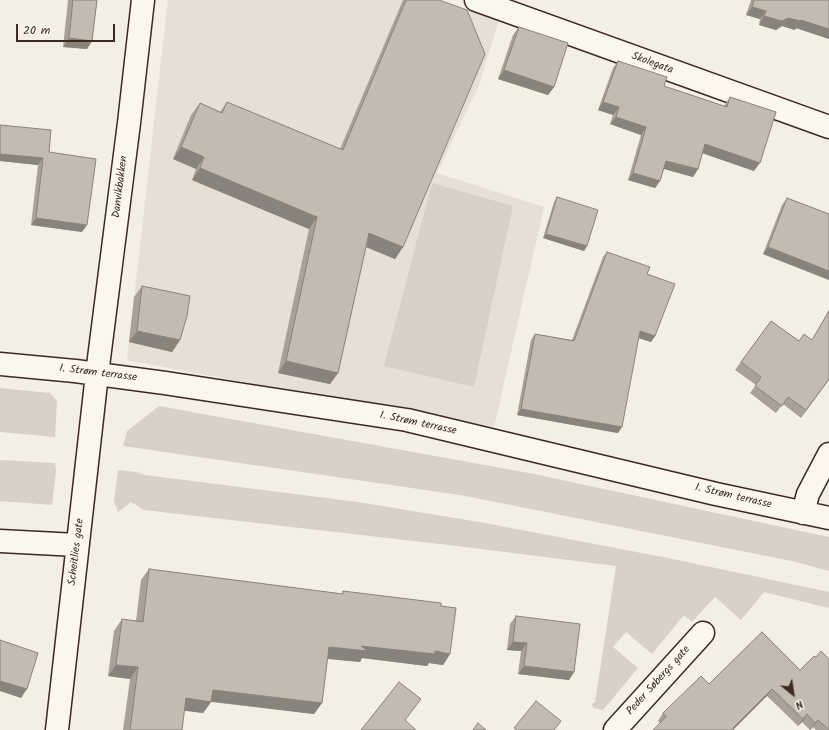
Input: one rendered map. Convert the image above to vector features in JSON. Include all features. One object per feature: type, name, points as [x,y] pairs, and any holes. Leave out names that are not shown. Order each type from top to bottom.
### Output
[{"type":"street","name":"Danvikbakken","points":[[97,374],[143,0]]},
{"type":"street","name":"Skolegata","points":[[476,0],[829,127]]},
{"type":"street","name":"1. Strøm terrasse","points":[[0,364],[165,383],[407,420],[716,494],[829,518]]},
{"type":"street","name":"Scheitlies gate","points":[[57,730],[97,374]]},
{"type":"street","points":[[803,513],[808,494],[829,454]]},
{"type":"street","points":[[0,541],[77,545]]},
{"type":"street","name":"Peder Søbergs gate","points":[[615,730],[703,633]]},
{"type":"shaded area","points":[[168,0],[431,0],[499,20],[479,85],[437,173],[544,207],[494,427],[359,404],[127,360]]},
{"type":"shaded area","points":[[432,183],[513,206],[474,387],[384,366]]},
{"type":"shaded area","points":[[0,388],[50,393],[57,401],[55,437],[0,432]]},
{"type":"shaded area","points":[[159,406],[529,473],[829,537],[829,571],[792,561],[460,495],[123,446],[127,431]]},
{"type":"shaded area","points":[[0,460],[55,463],[56,471],[52,505],[0,501]]},
{"type":"shaded area","points":[[118,470],[137,472],[145,475],[358,502],[485,523],[673,559],[829,592],[829,608],[764,592],[741,620],[715,597],[692,622],[684,615],[652,654],[626,632],[613,647],[638,668],[603,710],[593,708],[592,704],[595,702],[616,566],[144,510],[131,502],[118,512],[114,501]]},
{"type":"building","points":[[73,0],[97,0],[92,41],[69,38]]},
{"type":"building","points":[[406,0],[439,0],[467,10],[485,54],[403,247],[369,233],[338,373],[286,361],[317,217],[200,168],[204,157],[181,147],[200,103],[222,113],[227,102],[343,150]]},
{"type":"building","points":[[754,0],[829,0],[829,29],[801,20],[788,18],[782,21],[764,16],[766,11],[752,7]]},
{"type":"building","points":[[519,27],[568,43],[554,87],[504,70]]},
{"type":"building","points":[[618,61],[667,77],[664,86],[727,107],[730,97],[776,112],[760,163],[705,144],[698,169],[666,161],[660,181],[633,173],[646,127],[616,117],[619,107],[603,102]]},
{"type":"building","points":[[0,125],[51,130],[49,152],[96,159],[87,225],[36,218],[43,158],[0,154]]},
{"type":"building","points":[[557,197],[598,210],[587,246],[546,234]]},
{"type":"building","points":[[787,198],[829,214],[829,271],[768,247]]},
{"type":"building","points":[[607,252],[650,267],[647,274],[675,284],[655,336],[640,331],[622,427],[521,409],[535,334],[574,341]]},
{"type":"building","points":[[142,286],[190,296],[187,316],[180,340],[137,331]]},
{"type":"building","points":[[829,311],[829,379],[806,410],[788,397],[782,406],[755,386],[761,377],[741,362],[771,321],[799,341],[804,334],[812,340]]},
{"type":"building","points":[[149,569],[343,594],[343,591],[441,603],[441,606],[456,608],[450,654],[435,651],[435,654],[361,646],[368,651],[329,647],[322,703],[213,690],[211,702],[186,698],[182,730],[130,730],[138,667],[116,665],[122,619],[143,622]]},
{"type":"building","points":[[516,616],[580,624],[574,672],[524,666],[527,643],[513,642]]},
{"type":"building","points":[[762,632],[800,670],[821,651],[829,659],[829,730],[818,720],[815,723],[807,714],[803,719],[772,689],[733,728],[734,730],[653,730],[666,717],[663,713],[701,676],[709,684]]},
{"type":"building","points":[[0,640],[38,653],[27,689],[0,681]]},
{"type":"building","points":[[399,682],[421,699],[405,720],[416,730],[361,730]]},
{"type":"building","points":[[536,701],[561,721],[554,730],[516,730],[514,728]]},
{"type":"building","points":[[478,723],[486,730],[473,730]]}]
